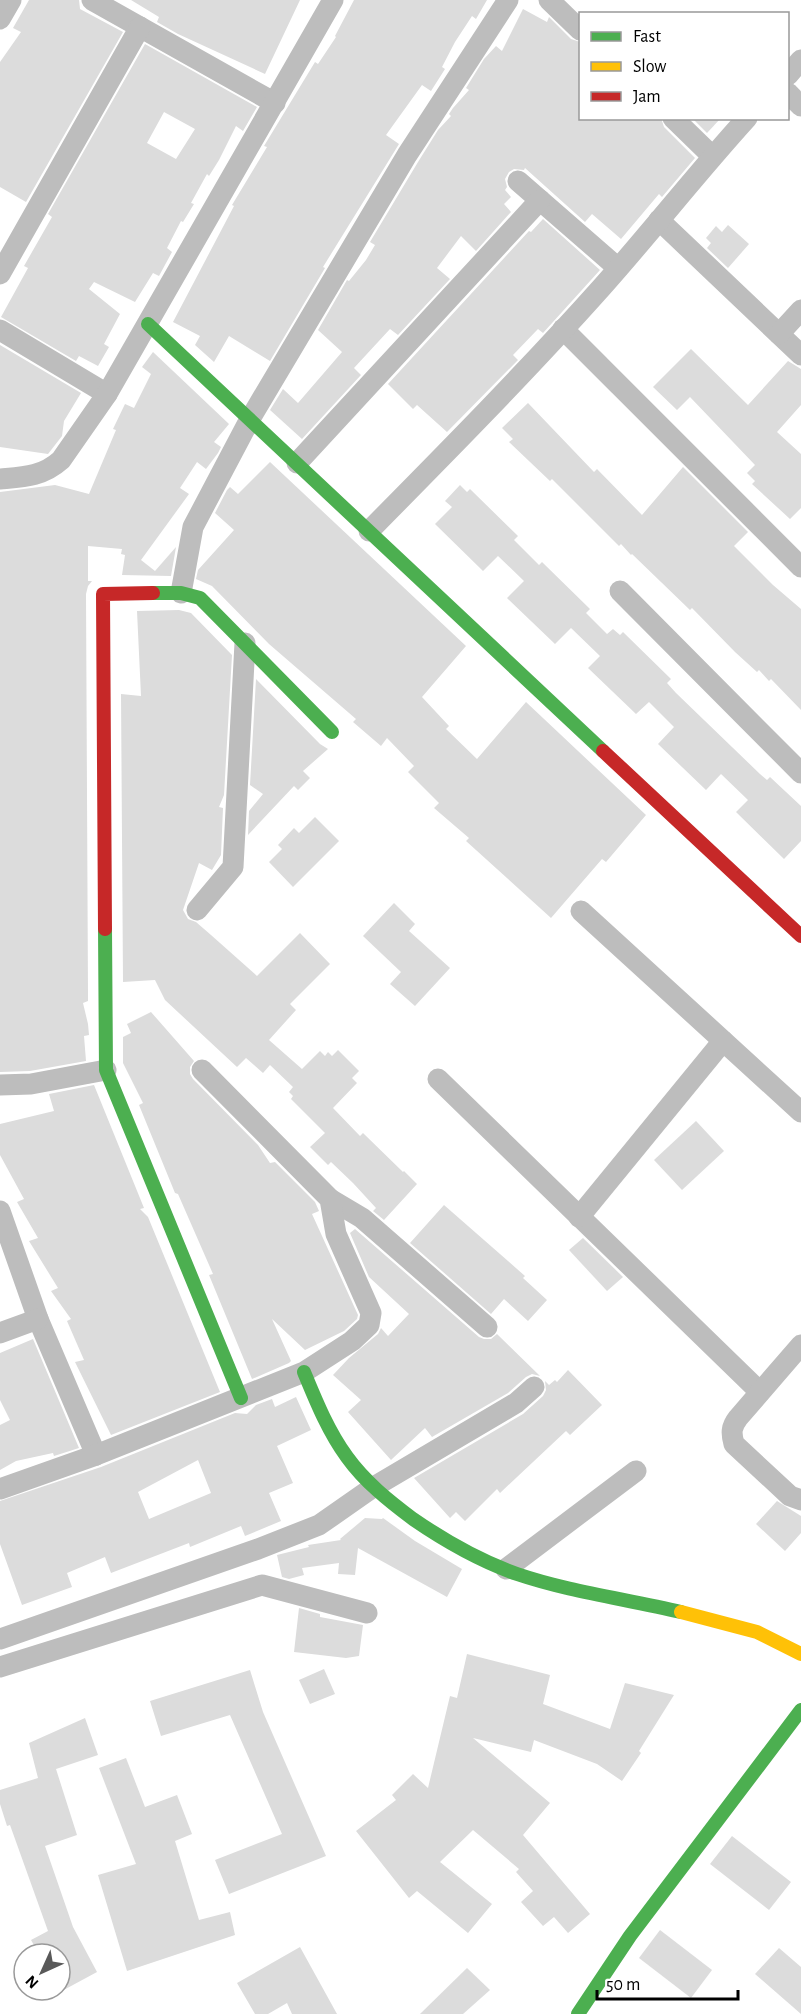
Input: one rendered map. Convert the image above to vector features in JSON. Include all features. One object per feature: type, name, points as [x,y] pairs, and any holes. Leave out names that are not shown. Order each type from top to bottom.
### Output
[{"type":"street","points":[[0,19],[11,0]]},
{"type":"street","points":[[92,0],[275,103]]},
{"type":"street","points":[[0,479],[36,476],[51,469],[60,460],[107,394],[333,0]]},
{"type":"street","points":[[181,593],[193,527],[250,419],[407,155],[508,0]]},
{"type":"street","points":[[549,0],[579,29]]},
{"type":"street","points":[[0,274],[140,27]]},
{"type":"street","points":[[789,74],[801,60]]},
{"type":"street","points":[[789,94],[801,106]]},
{"type":"street","points":[[675,120],[712,156]]},
{"type":"street","points":[[369,531],[500,398],[618,268],[745,120]]},
{"type":"street","points":[[518,181],[618,268]]},
{"type":"street","points":[[297,463],[540,200]]},
{"type":"street","points":[[660,220],[801,355]]},
{"type":"street","points":[[779,334],[801,310]]},
{"type":"street","points":[[148,324],[801,936]]},
{"type":"street","points":[[563,329],[801,567]]},
{"type":"street","points":[[0,330],[107,394]]},
{"type":"street","points":[[620,591],[801,773]]},
{"type":"street","points":[[241,1398],[106,1070],[103,594],[181,593],[200,598],[332,732]]},
{"type":"street","points":[[197,910],[233,867],[245,643]]},
{"type":"street","points":[[580,911],[801,1112]]},
{"type":"street","points":[[579,1217],[723,1041]]},
{"type":"street","points":[[0,1085],[31,1084],[106,1070]]},
{"type":"street","points":[[202,1070],[330,1199],[362,1218],[487,1327]]},
{"type":"street","points":[[438,1079],[760,1392]]},
{"type":"street","points":[[0,1489],[96,1455],[304,1372],[352,1341],[369,1325],[371,1313],[336,1234],[330,1199]]},
{"type":"street","points":[[0,1210],[38,1319],[96,1455]]},
{"type":"street","points":[[0,1333],[38,1319]]},
{"type":"street","points":[[801,1345],[733,1425],[731,1435],[734,1444],[790,1496],[801,1500]]},
{"type":"street","points":[[304,1372],[331,1432],[348,1459],[372,1488],[460,1549],[517,1574],[671,1609],[758,1632],[801,1654]]},
{"type":"street","points":[[0,1639],[318,1526],[372,1488],[516,1403],[534,1387]]},
{"type":"street","points":[[506,1569],[636,1471]]},
{"type":"street","points":[[0,1666],[262,1586],[368,1613]]},
{"type":"street","points":[[578,2014],[630,1936],[800,1712]]},
{"type":"building","points":[[29,0],[79,0],[80,9],[123,32],[26,202],[0,187],[0,62],[21,32],[13,28]]},
{"type":"building","points":[[131,0],[300,0],[265,74],[178,34],[157,22],[159,17]]},
{"type":"building","points":[[354,0],[487,0],[476,19],[472,16],[455,42],[442,67],[445,69],[431,91],[422,85],[386,135],[399,144],[323,267],[325,268],[270,361],[229,336],[214,362],[195,345],[200,336],[173,322],[234,206],[232,205],[267,147],[264,146],[315,62],[318,64],[336,37]]},
{"type":"building","points":[[523,9],[547,22],[549,17],[571,39],[579,42],[579,120],[662,120],[664,127],[695,158],[662,197],[659,194],[621,239],[592,214],[585,222],[525,168],[509,172],[505,179],[507,187],[505,190],[511,197],[504,204],[511,212],[476,251],[461,236],[437,268],[450,279],[398,335],[390,329],[354,368],[361,375],[302,439],[270,410],[283,389],[298,403],[342,352],[318,330],[347,280],[349,281],[366,260],[375,245],[370,242],[438,130],[469,90],[466,88],[484,59],[496,46],[502,51]]},
{"type":"building","points":[[145,44],[257,107],[243,131],[236,126],[219,160],[209,176],[207,174],[191,203],[194,204],[183,222],[181,221],[167,248],[172,252],[159,276],[153,273],[135,302],[94,282],[89,289],[120,314],[104,344],[109,347],[98,366],[79,356],[76,361],[1,317],[28,268],[24,266],[52,217],[48,214]],"holes":[[[164,112],[195,129],[176,159],[147,143]]]},
{"type":"building","points":[[694,120],[719,120],[707,133]]},
{"type":"building","points":[[543,219],[600,270],[543,333],[538,329],[513,355],[518,360],[447,432],[417,405],[413,409],[388,384],[529,231],[531,232]]},
{"type":"building","points":[[728,225],[749,244],[728,268],[707,248],[711,243],[706,238],[716,226],[722,232]]},
{"type":"building","points":[[0,345],[81,393],[64,421],[62,436],[48,454],[0,447]]},
{"type":"building","points":[[691,349],[748,405],[788,361],[801,369],[801,405],[777,432],[801,454],[801,508],[790,519],[752,484],[755,481],[747,473],[755,465],[690,397],[677,410],[653,387]]},
{"type":"building","points":[[153,352],[229,424],[214,442],[221,447],[218,453],[206,469],[197,462],[180,488],[189,494],[141,560],[155,571],[176,547],[171,576],[122,575],[125,555],[121,554],[122,549],[88,546],[88,581],[92,581],[86,594],[88,1001],[83,1003],[89,1035],[84,1036],[86,1061],[30,1071],[0,1072],[0,492],[55,485],[89,494],[116,430],[113,429],[125,404],[134,408],[151,374],[142,367]]},
{"type":"building","points":[[528,403],[594,472],[597,469],[642,515],[683,467],[748,532],[734,546],[801,609],[801,710],[771,679],[769,681],[759,670],[757,672],[692,608],[690,610],[621,544],[619,546],[552,479],[550,481],[509,442],[513,439],[502,428]]},
{"type":"building","points":[[270,462],[466,646],[422,697],[449,726],[446,729],[477,759],[526,702],[646,815],[606,862],[602,859],[551,918],[466,841],[469,838],[434,808],[439,803],[408,772],[414,766],[387,738],[381,746],[353,722],[356,719],[269,644],[212,586],[196,579],[198,570],[234,530],[215,513],[227,490],[230,487],[238,494]]},
{"type":"building","points":[[460,485],[467,492],[470,489],[518,536],[514,540],[539,565],[542,562],[590,609],[586,613],[607,634],[613,629],[620,635],[623,632],[671,679],[667,683],[676,693],[760,774],[767,780],[770,777],[801,806],[801,841],[784,859],[736,812],[748,800],[721,774],[706,790],[658,744],[674,727],[649,702],[636,714],[588,668],[600,656],[571,628],[555,644],[507,598],[524,581],[498,556],[483,571],[435,524],[452,507],[445,501]]},
{"type":"building","points":[[179,610],[191,613],[232,655],[224,795],[219,807],[223,808],[221,855],[212,870],[199,863],[183,910],[188,919],[196,922],[257,976],[300,933],[330,964],[290,1004],[296,1010],[269,1040],[302,1069],[320,1051],[325,1056],[328,1052],[332,1056],[338,1050],[359,1071],[352,1078],[357,1083],[333,1108],[360,1136],[363,1133],[417,1184],[384,1220],[373,1211],[376,1208],[353,1183],[331,1162],[328,1165],[310,1147],[325,1133],[291,1099],[293,1096],[289,1092],[293,1087],[270,1065],[263,1073],[246,1058],[237,1067],[165,1000],[155,980],[123,982],[121,694],[141,696],[137,611]]},
{"type":"building","points":[[256,679],[320,744],[328,749],[303,771],[310,778],[298,790],[294,786],[248,835],[249,811],[263,794],[250,785]]},
{"type":"building","points":[[315,817],[339,841],[293,887],[269,862],[282,849],[278,845],[294,828],[299,833]]},
{"type":"building","points":[[394,903],[415,924],[409,931],[450,968],[415,1006],[390,984],[401,972],[363,936]]},
{"type":"building","points":[[151,1012],[194,1061],[190,1067],[193,1079],[258,1145],[270,1163],[275,1162],[315,1202],[319,1211],[312,1214],[358,1315],[357,1319],[344,1331],[305,1350],[272,1319],[291,1361],[252,1379],[209,1275],[213,1274],[178,1194],[175,1193],[139,1105],[143,1103],[123,1063],[123,1037],[131,1033],[127,1024]]},
{"type":"building","points":[[94,1085],[144,1208],[140,1209],[148,1217],[220,1392],[111,1435],[75,1362],[84,1360],[67,1321],[71,1319],[51,1291],[58,1288],[29,1241],[38,1238],[17,1202],[24,1199],[0,1155],[0,1124],[54,1111],[49,1094]]},
{"type":"building","points":[[696,1121],[724,1151],[682,1190],[654,1160]]},
{"type":"building","points":[[444,1205],[525,1276],[523,1278],[547,1300],[528,1321],[504,1299],[491,1314],[410,1243]]},
{"type":"building","points":[[355,1229],[479,1337],[491,1339],[497,1334],[540,1376],[532,1374],[526,1377],[508,1393],[432,1437],[425,1428],[391,1460],[348,1412],[361,1400],[333,1375],[378,1334],[381,1328],[388,1336],[409,1314],[369,1277],[350,1233]]},
{"type":"building","points":[[583,1238],[623,1277],[607,1291],[569,1250]]},
{"type":"building","points":[[33,1339],[79,1448],[54,1456],[53,1453],[16,1461],[0,1470],[0,1425],[10,1420],[0,1400],[0,1353]]},
{"type":"building","points":[[568,1370],[602,1405],[570,1435],[566,1431],[500,1493],[497,1489],[465,1521],[456,1512],[450,1518],[414,1478],[523,1414],[543,1396],[546,1390],[545,1381],[549,1385],[555,1380],[557,1382]]},
{"type":"building","points":[[296,1397],[311,1430],[277,1446],[293,1483],[269,1493],[281,1521],[245,1536],[241,1526],[190,1547],[189,1543],[111,1573],[105,1557],[67,1573],[72,1587],[22,1605],[0,1544],[0,1501],[101,1467],[235,1413],[247,1414],[256,1405],[272,1399],[275,1407]],"holes":[[[198,1460],[211,1493],[149,1519],[138,1492]]]},
{"type":"building","points":[[777,1501],[801,1516],[801,1533],[785,1551],[756,1524]]},
{"type":"building","points":[[365,1518],[383,1518],[415,1541],[462,1569],[447,1597],[358,1548],[355,1575],[338,1574],[339,1563],[302,1568],[304,1575],[289,1579],[282,1577],[277,1555],[309,1547],[308,1545],[341,1540]]},
{"type":"building","points":[[299,1608],[320,1614],[320,1617],[363,1625],[359,1656],[346,1658],[294,1652]]},
{"type":"building","points":[[467,1654],[550,1675],[543,1704],[610,1729],[625,1683],[674,1695],[622,1781],[597,1764],[534,1740],[531,1752],[473,1738],[550,1803],[523,1835],[590,1914],[568,1933],[554,1917],[543,1926],[521,1902],[533,1891],[516,1872],[519,1869],[473,1830],[440,1862],[492,1904],[468,1933],[417,1891],[409,1898],[356,1831],[396,1800],[392,1795],[413,1774],[428,1788],[450,1696],[457,1698]]},
{"type":"building","points":[[324,1669],[335,1694],[310,1704],[299,1680]]},
{"type":"building","points":[[250,1670],[263,1712],[326,1856],[229,1894],[215,1860],[282,1834],[230,1715],[161,1736],[150,1701]]},
{"type":"building","points":[[85,1718],[98,1755],[56,1769],[77,1835],[45,1846],[73,1927],[97,1972],[72,1986],[72,1942],[32,1942],[31,1940],[48,1931],[10,1825],[7,1826],[0,1804],[0,1790],[38,1778],[29,1743]]},
{"type":"building","points":[[126,1758],[145,1807],[177,1795],[192,1834],[175,1841],[199,1920],[230,1912],[235,1935],[127,1971],[98,1875],[136,1864],[99,1768]]},
{"type":"building","points":[[732,1836],[791,1882],[769,1910],[710,1864]]},
{"type":"building","points":[[660,1930],[712,1970],[691,1998],[639,1958]]},
{"type":"building","points":[[300,1947],[337,2014],[292,2014],[287,2003],[268,2014],[255,2014],[237,1983]]},
{"type":"building","points":[[779,1948],[801,1967],[801,2014],[755,1974]]},
{"type":"building","points":[[467,1968],[490,1990],[463,2014],[420,2014]]},
{"type":"traffic: fast","points":[[148,324],[603,751]]},
{"type":"traffic: fast","points":[[153,593],[181,593],[200,598],[332,732]]},
{"type":"traffic: fast","points":[[105,929],[106,1070],[241,1398]]},
{"type":"traffic: fast","points":[[304,1372],[328,1426],[354,1466],[386,1498],[438,1535],[476,1557],[517,1574],[578,1591],[681,1612]]},
{"type":"traffic: fast","points":[[578,2014],[630,1936],[801,1710]]},
{"type":"traffic: slow","points":[[681,1612],[757,1632],[801,1654]]},
{"type":"traffic: jam","points":[[105,929],[103,594],[153,593]]},
{"type":"traffic: jam","points":[[603,751],[801,936]]}]
